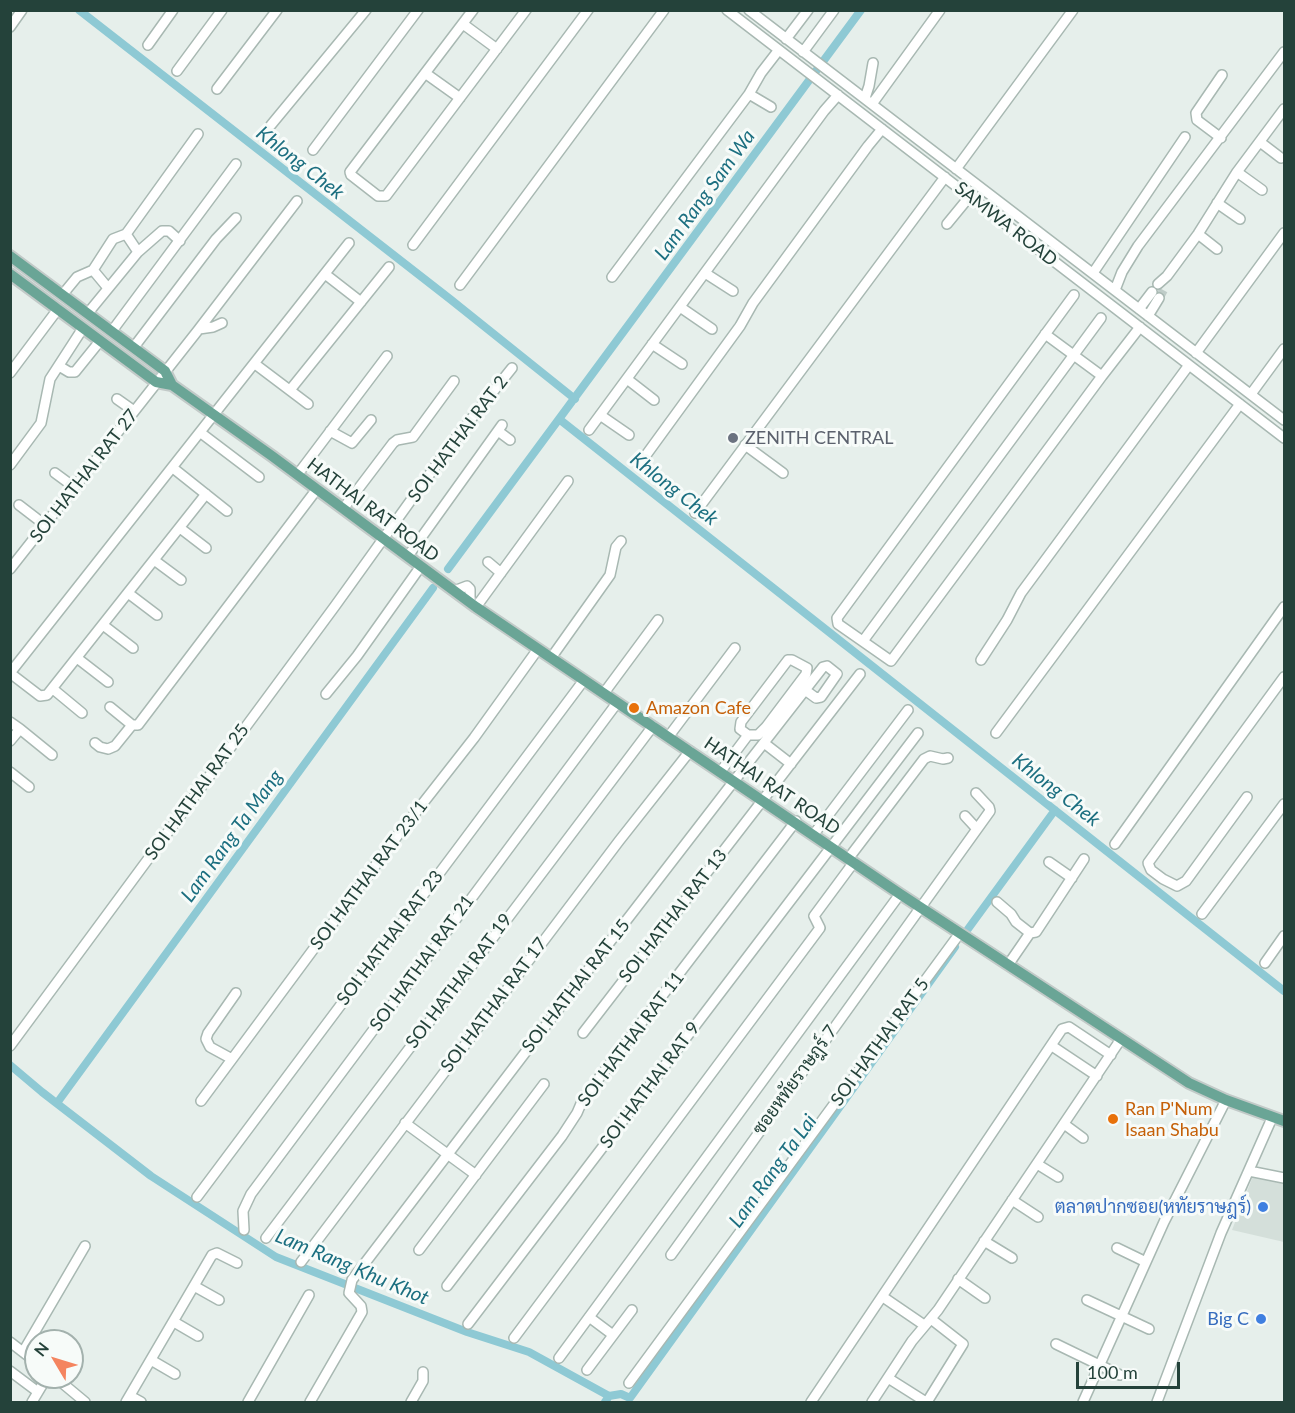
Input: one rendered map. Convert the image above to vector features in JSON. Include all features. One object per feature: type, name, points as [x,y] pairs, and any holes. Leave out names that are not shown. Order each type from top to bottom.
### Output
[{"type":"main road","name":"HATHAI RAT ROAD","points":[[10,256],[165,371],[172,385]]},
{"type":"main road","name":"HATHAI RAT ROAD","points":[[10,274],[156,382],[172,385],[298,474],[473,605],[900,894],[1189,1083],[1226,1100],[1284,1121]]},
{"type":"street","points":[[10,27],[22,10]]},
{"type":"street","points":[[148,45],[174,10]]},
{"type":"street","points":[[177,71],[222,10]]},
{"type":"street","points":[[218,89],[276,10]]},
{"type":"street","points":[[271,125],[366,10]]},
{"type":"street","points":[[313,150],[418,10]]},
{"type":"street","points":[[473,10],[350,172],[378,196],[387,196],[526,10]]},
{"type":"street","points":[[413,244],[588,10]]},
{"type":"street","points":[[460,285],[664,10]]},
{"type":"street","name":"SAMWA ROAD","points":[[727,10],[1284,438]]},
{"type":"street","name":"SAMWA ROAD","points":[[749,10],[1284,420]]},
{"type":"street","points":[[786,39],[808,10]]},
{"type":"street","points":[[803,52],[834,10]]},
{"type":"street","points":[[868,101],[940,10]]},
{"type":"street","points":[[956,169],[1073,10]]},
{"type":"street","points":[[463,24],[497,50]]},
{"type":"street","points":[[612,277],[749,94],[778,51]]},
{"type":"street","points":[[1115,290],[1122,272],[1138,246],[1284,52]]},
{"type":"street","points":[[868,101],[873,63]]},
{"type":"street","points":[[425,73],[460,98]]},
{"type":"street","points":[[1221,138],[1197,120],[1196,113],[1222,75]]},
{"type":"street","points":[[749,94],[771,107]]},
{"type":"street","points":[[589,430],[838,95]]},
{"type":"street","points":[[1148,316],[1156,293],[1167,276],[1198,234],[1237,172],[1284,111]]},
{"type":"street","points":[[641,462],[740,326],[753,303],[882,129]]},
{"type":"street","points":[[63,294],[77,277],[93,270],[113,239],[126,234],[198,134]]},
{"type":"street","points":[[1093,273],[1185,137]]},
{"type":"street","points":[[1260,142],[1281,158]]},
{"type":"street","points":[[112,331],[236,164]]},
{"type":"street","points":[[1237,172],[1262,190]]},
{"type":"street","points":[[695,513],[945,177]]},
{"type":"street","points":[[947,224],[970,196]]},
{"type":"street","name":"SOI HATHAI RAT 27","points":[[10,569],[297,201]]},
{"type":"street","points":[[1217,203],[1240,219]]},
{"type":"street","points":[[134,347],[216,239],[236,218]]},
{"type":"street","points":[[88,313],[138,252],[162,231],[169,231],[180,242]]},
{"type":"street","points":[[1196,352],[1284,233]]},
{"type":"street","points":[[126,234],[138,252]]},
{"type":"street","points":[[1198,234],[1217,249]]},
{"type":"street","points":[[206,494],[53,689],[45,696],[40,696],[10,674],[349,243]]},
{"type":"street","points":[[290,390],[389,267]]},
{"type":"street","points":[[93,270],[108,288]]},
{"type":"street","points":[[705,273],[733,291]]},
{"type":"street","points":[[325,274],[361,302]]},
{"type":"street","points":[[1139,309],[1156,293]]},
{"type":"street","points":[[1074,295],[837,618],[838,624],[891,661],[894,660],[1140,327]]},
{"type":"street","points":[[680,307],[712,329]]},
{"type":"street","points":[[10,373],[58,309]]},
{"type":"street","points":[[862,641],[1101,318]]},
{"type":"street","points":[[199,329],[222,323]]},
{"type":"street","points":[[10,465],[41,423],[50,379],[83,328]]},
{"type":"street","points":[[1045,334],[1102,376]]},
{"type":"street","points":[[59,366],[69,372],[75,372],[100,341]]},
{"type":"street","points":[[652,344],[682,364]]},
{"type":"street","points":[[1251,394],[1284,349]]},
{"type":"street","points":[[298,474],[387,356]]},
{"type":"street","points":[[255,364],[308,404]]},
{"type":"street","points":[[981,660],[1027,584],[1189,365]]},
{"type":"street","name":"SOI HATHAI RAT 2","points":[[383,538],[452,443],[512,368]]},
{"type":"street","points":[[1218,387],[1227,376]]},
{"type":"street","points":[[627,379],[654,400]]},
{"type":"street","points":[[343,509],[393,443],[413,437],[454,381]]},
{"type":"street","points":[[493,391],[502,397]]},
{"type":"street","points":[[117,399],[134,411]]},
{"type":"street","points":[[996,733],[1240,404]]},
{"type":"street","points":[[600,415],[629,435]]},
{"type":"street","points":[[330,431],[352,443],[371,420]]},
{"type":"street","points":[[408,556],[500,428],[510,440]]},
{"type":"street","points":[[201,433],[260,477]]},
{"type":"street","points":[[745,445],[783,473]]},
{"type":"street","points":[[173,468],[227,511]]},
{"type":"street","points":[[56,472],[74,487]]},
{"type":"street","points":[[473,605],[501,573],[568,481]]},
{"type":"street","points":[[110,707],[132,725],[138,725],[317,489]]},
{"type":"street","points":[[19,505],[45,525]]},
{"type":"street","points":[[180,528],[206,548]]},
{"type":"street","name":"SOI HATHAI RAT 25","points":[[10,1046],[383,538]]},
{"type":"street","points":[[551,658],[610,575],[616,546],[621,541]]},
{"type":"street","points":[[154,560],[181,580]]},
{"type":"street","points":[[488,562],[501,573]]},
{"type":"street","points":[[326,694],[357,656],[421,566]]},
{"type":"street","points":[[128,593],[157,615]]},
{"type":"street","points":[[1115,844],[1284,607]]},
{"type":"street","points":[[604,693],[658,620]]},
{"type":"street","points":[[103,625],[133,648]]},
{"type":"street","points":[[669,736],[735,648]]},
{"type":"street","name":"SOI HATHAI RAT 23/1","points":[[201,1101],[314,947],[474,738],[538,649]]},
{"type":"street","points":[[77,658],[108,682]]},
{"type":"street","points":[[788,660],[807,668],[806,674],[766,727],[758,735],[748,735],[740,729],[741,723],[788,660]]},
{"type":"street","name":"SOI HATHAI RAT 13","points":[[583,1033],[860,674]]},
{"type":"street","points":[[1247,797],[1186,881],[1177,886],[1151,870],[1148,863],[1284,677]]},
{"type":"street","name":"SOI HATHAI RAT 23","points":[[197,1197],[584,680]]},
{"type":"street","points":[[53,689],[82,713]]},
{"type":"street","name":"SOI HATHAI RAT 15","points":[[310,1402],[362,1312],[350,1288],[448,1153],[805,690]]},
{"type":"street","name":"SOI HATHAI RAT 21","points":[[244,1230],[243,1211],[250,1194],[617,703]]},
{"type":"street","points":[[814,834],[908,710]]},
{"type":"street","points":[[10,722],[52,755]]},
{"type":"street","points":[[95,743],[108,749],[115,746],[132,725]]},
{"type":"street","name":"SOI HATHAI RAT 19","points":[[266,1238],[653,726]]},
{"type":"street","points":[[10,741],[20,729]]},
{"type":"street","name":"SOI HATHAI RAT 9","points":[[468,1324],[918,733]]},
{"type":"street","points":[[721,771],[748,735]]},
{"type":"street","points":[[764,743],[791,764]]},
{"type":"street","name":"SOI HATHAI RAT 17","points":[[301,1262],[619,841],[690,751]]},
{"type":"street","points":[[514,1338],[820,928],[814,916],[851,860],[924,759],[930,756],[948,758]]},
{"type":"street","points":[[10,772],[29,787]]},
{"type":"street","name":"ซอยหทัยราษฎร์ 7","points":[[671,1255],[978,829],[990,809],[976,793]]},
{"type":"street","points":[[1202,914],[1284,804]]},
{"type":"street","points":[[965,816],[978,829]]},
{"type":"street","name":"SOI HATHAI RAT 11","points":[[447,1286],[562,1136],[583,1099],[796,822]]},
{"type":"street","points":[[1008,965],[1030,933],[1036,932],[1084,859]]},
{"type":"street","points":[[1049,862],[1072,878]]},
{"type":"street","points":[[559,1358],[900,894]]},
{"type":"street","points":[[997,902],[1030,933]]},
{"type":"street","name":"SOI HATHAI RAT 5","points":[[628,1383],[960,933]]},
{"type":"street","points":[[1265,963],[1284,936]]},
{"type":"street","points":[[232,1059],[210,1047],[206,1039],[236,993]]},
{"type":"street","points":[[811,1402],[1062,1029],[1069,1027],[1111,1055]]},
{"type":"street","points":[[872,1402],[1121,1039]]},
{"type":"street","points":[[1052,1046],[1097,1076]]},
{"type":"street","points":[[419,1250],[544,1084]]},
{"type":"street","points":[[1083,1402],[1164,1222],[1226,1100]]},
{"type":"street","points":[[1157,1402],[1221,1233],[1272,1118]]},
{"type":"street","points":[[405,1123],[476,1175]]},
{"type":"street","points":[[1064,1124],[1083,1138]]},
{"type":"street","points":[[1037,1164],[1058,1177]]},
{"type":"street","points":[[1249,1171],[1284,1178]]},
{"type":"street","points":[[1012,1200],[1038,1217]]},
{"type":"street","points":[[984,1240],[1012,1258]]},
{"type":"street","points":[[10,1342],[23,1352],[85,1246]]},
{"type":"street","points":[[1117,1248],[1146,1262]]},
{"type":"street","points":[[141,1402],[128,1399],[215,1252],[237,1263]]},
{"type":"street","points":[[958,1279],[985,1298]]},
{"type":"street","points":[[194,1286],[219,1300]]},
{"type":"street","points":[[248,1402],[309,1295]]},
{"type":"street","points":[[883,1297],[963,1344],[926,1402],[888,1378]]},
{"type":"street","points":[[1087,1300],[1149,1329]]},
{"type":"street","points":[[587,1370],[632,1310]]},
{"type":"street","points":[[590,1317],[613,1335]]},
{"type":"street","points":[[174,1322],[198,1336]]},
{"type":"street","points":[[1056,1344],[1120,1375]]},
{"type":"street","points":[[151,1360],[175,1374]]},
{"type":"street","points":[[10,1371],[38,1392]]},
{"type":"street","points":[[411,1402],[423,1381],[423,1372]]},
{"type":"street","points":[[32,1402],[40,1389]]},
{"type":"street","points":[[69,1389],[85,1402]]},
{"type":"shaded area","name":"ตลาดปากซอย(หทัยราษฎร์)","points":[[1253,1176],[1284,1184],[1284,1242],[1232,1230]]},
{"type":"waterway","name":"Khlong Chek","points":[[79,10],[575,399]]},
{"type":"waterway","name":"Khlong Chek","points":[[861,10],[559,419],[1284,991]]},
{"type":"waterway","name":"Lam Rang Ta Mang","points":[[448,569],[559,419]]},
{"type":"waterway","name":"Lam Rang Ta Mang","points":[[57,1103],[433,588]]},
{"type":"waterway","name":"Lam Rang Ta Lai","points":[[968,929],[1055,810]]},
{"type":"waterway","name":"Lam Rang Ta Lai","points":[[609,1396],[621,1394],[630,1398],[955,947]]},
{"type":"waterway","name":"Lam Rang Khu Khot","points":[[10,1065],[151,1176],[276,1257],[467,1332],[529,1352],[609,1396],[605,1402]]},
{"type":"tunnel","points":[[1159,298],[1164,289]]},
{"type":"place","name":"ZENITH CENTRAL","points":[[733,438]]},
{"type":"place","name":"Amazon Cafe","points":[[634,708]]},
{"type":"place","name":"Ran P'Num Isaan Shabu","points":[[1113,1119]]},
{"type":"place","name":"ตลาดปากซอย(หทัยราษฎร์)","points":[[1263,1207]]},
{"type":"place","name":"Big C","points":[[1261,1319]]},
{"type":"water label","name":"Lam Rang Sam Wa","points":[[705,195]]}]
